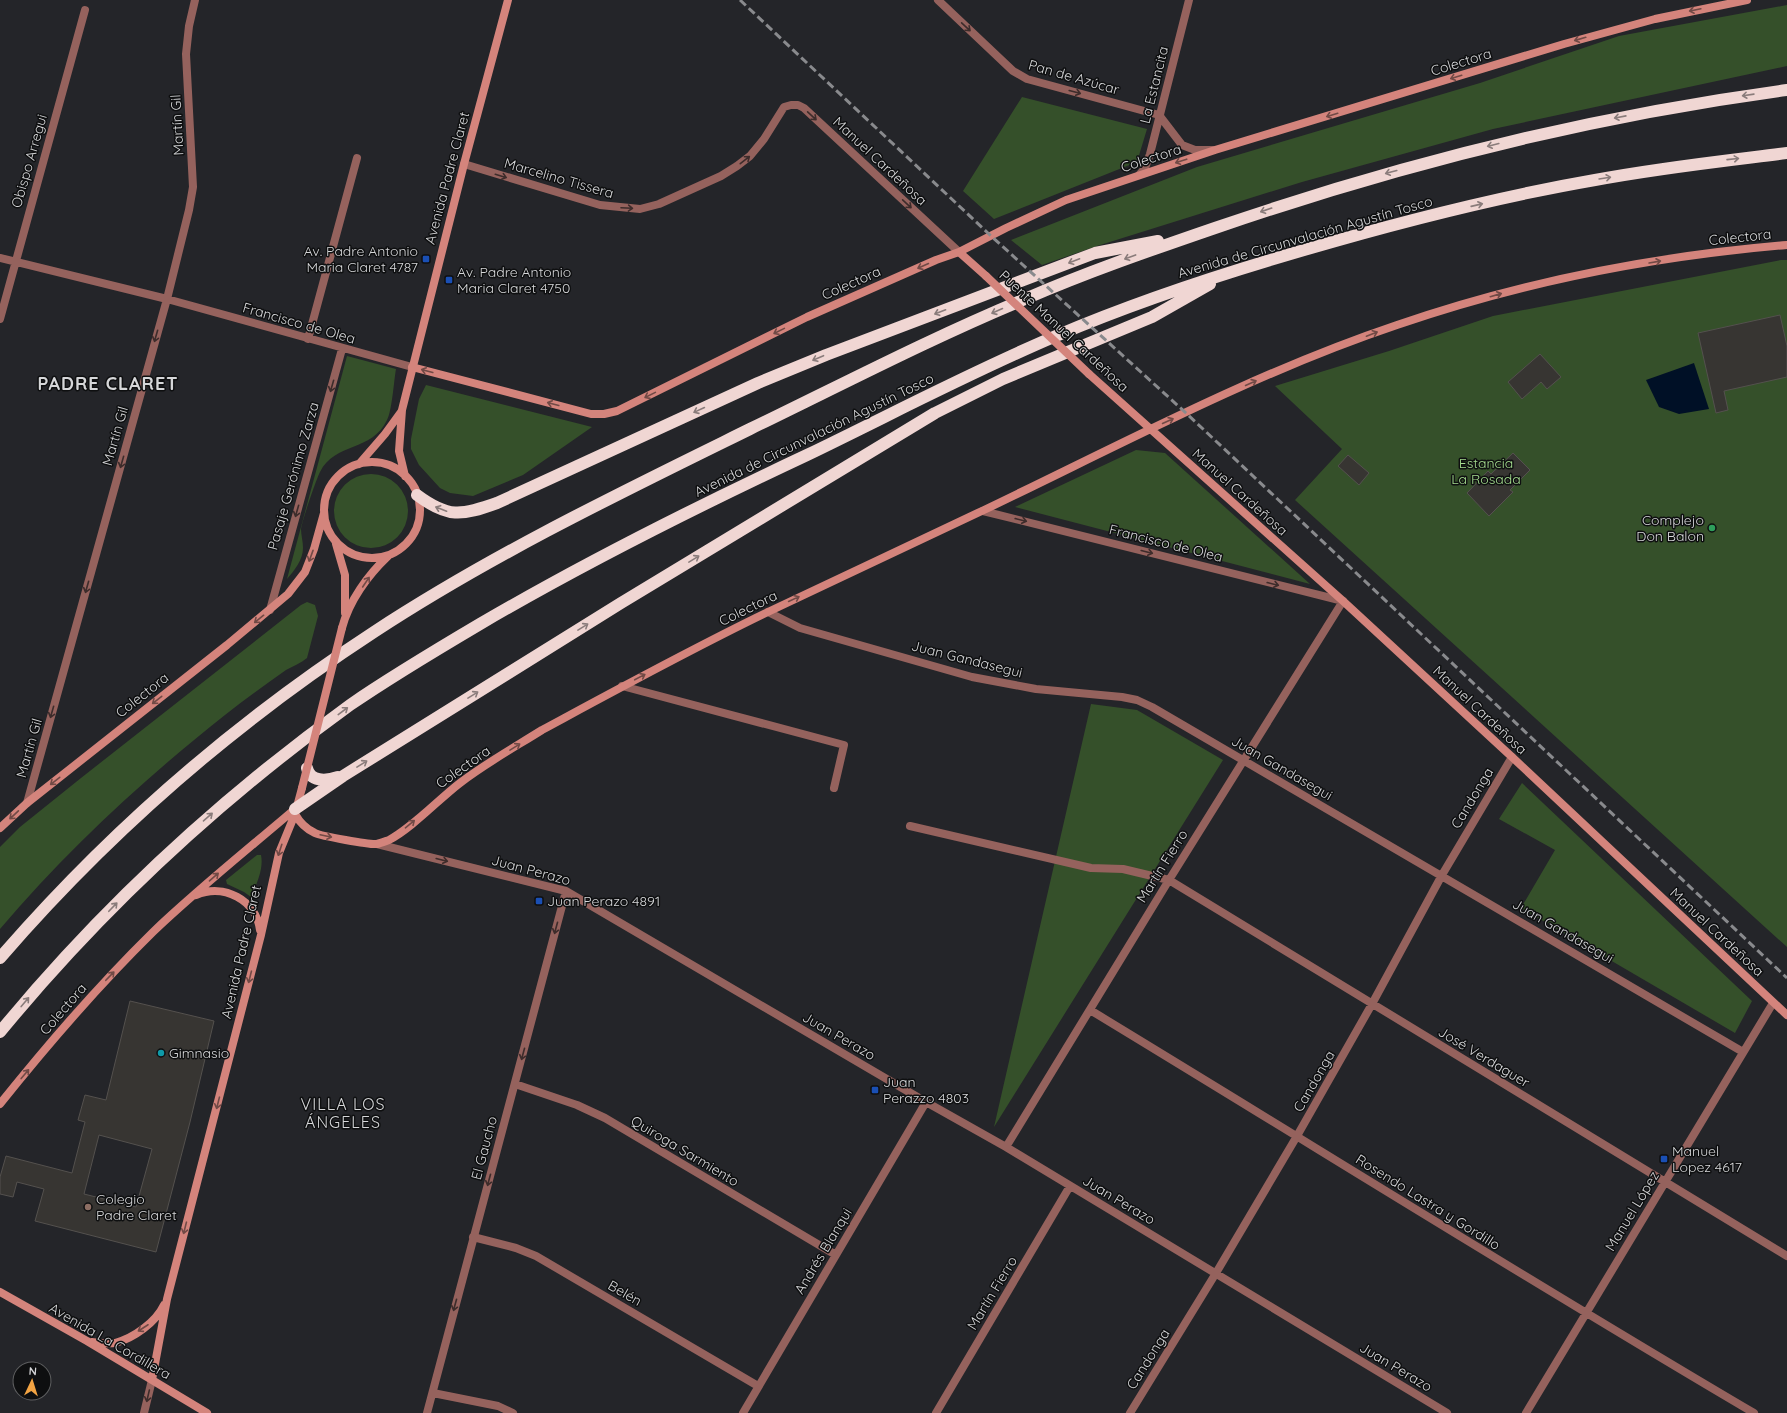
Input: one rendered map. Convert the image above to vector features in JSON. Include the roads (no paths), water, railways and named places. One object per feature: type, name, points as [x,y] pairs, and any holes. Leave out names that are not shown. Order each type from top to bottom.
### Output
[{"type":"highway","points":[[0,958],[91,860],[198,763],[266,709],[320,669],[374,632],[419,604],[524,544],[600,504],[943,336],[998,310],[1068,281],[1280,205],[1367,178],[1513,140],[1619,117],[1734,97],[1787,90]]},
{"type":"highway","name":"Avenida de Circunvalación Agustín Tosco","points":[[0,1032],[80,940],[172,849],[216,810],[304,739],[354,703],[426,655],[548,585],[728,492],[989,366],[1060,334],[1175,290],[1232,271],[1374,230],[1510,197],[1594,180],[1708,162],[1787,153]]},
{"type":"highway","points":[[417,495],[443,511],[461,513],[481,509],[758,383],[826,355],[1095,253],[1194,235]]},
{"type":"highway","points":[[295,812],[343,776],[621,603],[935,413],[1003,379],[1074,348],[1152,317],[1232,271]]},
{"type":"highway","points":[[307,768],[310,776],[318,779],[328,780],[343,776]]},
{"type":"main road","name":"Avenida Padre Claret","points":[[405,476],[399,451],[402,410],[464,164],[508,0]]},
{"type":"main road","name":"Colectora","points":[[591,414],[604,414],[617,411],[807,317],[936,260],[959,252],[1066,200],[1215,150],[1618,28],[1747,0]]},
{"type":"main road","name":"Colectora","points":[[377,844],[389,840],[399,834],[468,777],[497,758],[542,730],[622,686],[768,612],[1216,399],[1305,360],[1397,325],[1504,293],[1555,280],[1674,259],[1787,246]]},
{"type":"main road","name":"Puente Manuel Cardeñosa","points":[[959,252],[1150,430]]},
{"type":"main road","name":"Francisco de Olea","points":[[412,367],[591,414]]},
{"type":"main road","name":"Avenida Padre Claret","points":[[359,464],[385,434],[402,410]]},
{"type":"main road","name":"Manuel Cardeñosa","points":[[1150,430],[1343,601],[1512,756],[1787,1015]]},
{"type":"main road","points":[[359,464],[384,464],[397,470],[405,476],[417,495],[419,512],[415,531],[401,548],[391,554],[372,558],[362,557],[344,550],[335,542],[326,524],[324,502],[327,491],[333,481],[341,474],[359,464]]},
{"type":"main road","name":"Colectora","points":[[0,828],[27,803],[270,610],[288,594],[302,578],[310,560],[324,513]]},
{"type":"main road","name":"Avenida Padre Claret","points":[[152,1380],[167,1299],[260,935],[279,853],[295,812],[302,788],[342,628],[345,614],[345,575],[335,542]]},
{"type":"main road","name":"Avenida Padre Claret","points":[[345,614],[373,572],[391,554]]},
{"type":"main road","name":"Colectora","points":[[0,1104],[86,1002],[154,932],[190,898],[295,812]]},
{"type":"main road","name":"Juan Perazo","points":[[295,812],[299,822],[315,833],[377,844]]},
{"type":"main road","points":[[190,898],[206,892],[228,893],[235,895],[245,902],[254,913],[260,926],[260,935]]},
{"type":"main road","name":"Avenida La Cordillera","points":[[0,1292],[88,1341],[207,1413]]},
{"type":"main road","name":"Avenida Padre Claret","points":[[88,1341],[105,1344],[123,1340],[151,1323],[162,1309],[167,1299]]},
{"type":"street","name":"Martín Gil","points":[[27,803],[167,299],[190,210],[193,187],[186,54],[189,26],[195,0]]},
{"type":"street","name":"Pan de Azúcar","points":[[938,0],[1013,71],[1027,79],[1159,115]]},
{"type":"street","name":"La Estancita","points":[[1139,175],[1148,161],[1189,0]]},
{"type":"street","name":"Obispo Arregui","points":[[0,319],[85,10]]},
{"type":"street","name":"Manuel Cardeñosa","points":[[780,112],[784,107],[791,104],[804,108],[959,252]]},
{"type":"street","name":"Marcelino Tissera","points":[[464,164],[600,205],[640,209],[659,204],[721,176],[737,166],[750,156],[764,139],[780,112]]},
{"type":"street","points":[[1159,115],[1182,145],[1196,150],[1215,150]]},
{"type":"street","points":[[308,338],[357,158]]},
{"type":"street","name":"Francisco de Olea","points":[[0,258],[167,299],[308,338],[342,349],[412,367]]},
{"type":"street","name":"Pasaje Gerónimo Zarza","points":[[270,610],[342,349]]},
{"type":"street","name":"Francisco de Olea","points":[[983,511],[1343,601]]},
{"type":"street","name":"Martín Fierro","points":[[1006,1147],[1169,880],[1343,601]]},
{"type":"street","name":"Juan Gandasegui","points":[[768,612],[800,628],[972,677],[1036,689],[1122,697],[1137,700],[1152,707],[1442,875],[1743,1052]]},
{"type":"street","points":[[622,686],[844,745],[834,788]]},
{"type":"street","name":"Candonga","points":[[1130,1413],[1298,1136],[1442,875],[1512,756]]},
{"type":"street","name":"José Verdaguer","points":[[910,826],[1091,868],[1123,869],[1169,880],[1787,1256]]},
{"type":"street","name":"Juan Perazo","points":[[377,844],[566,891],[926,1102],[1006,1147],[1447,1413]]},
{"type":"street","name":"El Gaucho","points":[[427,1413],[566,891]]},
{"type":"street","name":"Manuel López","points":[[1526,1413],[1773,1003]]},
{"type":"street","name":"Rosendo Lastra y Gordillo","points":[[1090,1010],[1298,1136],[1585,1314],[1754,1413]]},
{"type":"street","name":"Quiroga Sarmiento","points":[[515,1084],[577,1104],[605,1118],[836,1255]]},
{"type":"street","name":"Andrés Blanqui","points":[[743,1413],[926,1102]]},
{"type":"street","name":"Martín Fierro","points":[[936,1413],[1070,1186]]},
{"type":"street","name":"Belén","points":[[473,1237],[516,1248],[536,1256],[758,1386]]},
{"type":"street","points":[[144,1413],[152,1380]]},
{"type":"street","points":[[433,1393],[498,1406],[513,1413]]},
{"type":"water","points":[[1694,363],[1709,409],[1679,414],[1659,407],[1646,380]]},
{"type":"railway","points":[[740,0],[990,235],[1186,413],[1787,978]]},
{"type":"place","name":"Av. Padre Antonio Maria Claret 4787","points":[[426,259]]},
{"type":"place","name":"Av. Padre Antonio Maria Claret 4750","points":[[449,280]]},
{"type":"place","name":"Complejo Don Balon","points":[[1712,528]]},
{"type":"place","name":"Juan Perazo 4891","points":[[539,901]]},
{"type":"place","name":"Gimnasio","points":[[161,1053]]},
{"type":"place","name":"Juan Perazzo 4803","points":[[875,1090]]},
{"type":"place","name":"Manuel Lopez 4617","points":[[1664,1159]]},
{"type":"place","name":"Colegio Padre Claret","points":[[88,1207]]},
{"type":"district","name":"PADRE CLARET","points":[[108,384]]},
{"type":"district","name":"VILLA LOS ÁNGELES","points":[[343,1113]]},
{"type":"park label","name":"Estancia La Rosada","points":[[1486,472]]}]
